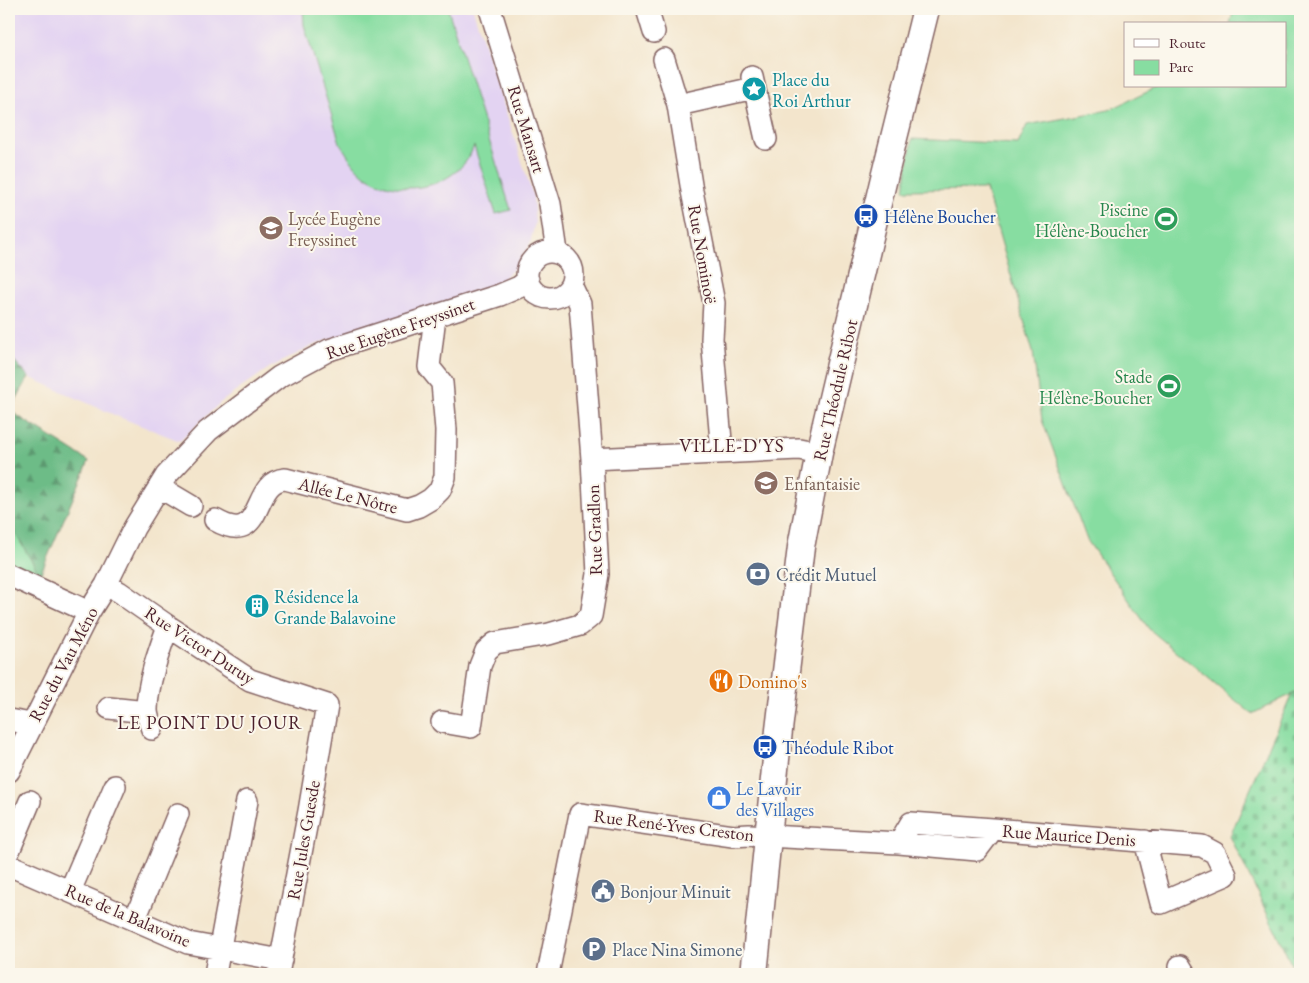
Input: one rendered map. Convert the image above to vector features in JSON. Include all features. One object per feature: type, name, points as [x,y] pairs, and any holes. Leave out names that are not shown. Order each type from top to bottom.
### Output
[{"type":"main road","name":"Rue Théodule Ribot","points":[[754,974],[799,564],[819,453],[926,9]]},
{"type":"street","name":"Rue Mansart","points":[[490,9],[550,204],[556,252]]},
{"type":"street","points":[[647,9],[654,32]]},
{"type":"street","name":"Rue Nominoë","points":[[664,60],[678,105],[692,191],[714,303],[712,339],[722,452]]},
{"type":"street","points":[[678,105],[753,83],[766,139]]},
{"type":"street","points":[[556,252],[564,255],[571,262],[574,274],[572,285],[562,295],[552,298],[543,297],[535,292],[528,280],[528,270],[535,257],[541,253],[556,252]]},
{"type":"street","name":"Rue Eugène Freyssinet","points":[[106,585],[134,528],[166,476],[208,431],[279,377],[329,350],[500,295],[519,287],[528,280]]},
{"type":"street","name":"Rue Gradlon","points":[[442,722],[471,727],[480,666],[486,651],[495,643],[549,634],[580,625],[591,616],[598,574],[592,458],[580,304],[572,285]]},
{"type":"street","name":"Allée Le Nôtre","points":[[215,520],[224,526],[234,528],[245,526],[252,520],[272,483],[278,479],[285,479],[407,510],[432,499],[440,490],[445,476],[446,430],[442,383],[429,367],[435,316]]},
{"type":"street","points":[[592,458],[799,450],[819,453]]},
{"type":"street","points":[[159,488],[192,506]]},
{"type":"street","points":[[9,575],[89,612]]},
{"type":"street","name":"Rue du Vau Méno","points":[[9,771],[89,612],[106,585]]},
{"type":"street","name":"Rue Victor Duruy","points":[[106,585],[250,680],[327,705]]},
{"type":"street","points":[[109,708],[150,721],[157,656],[168,626]]},
{"type":"street","name":"Rue Jules Guesde","points":[[280,967],[308,820],[327,705]]},
{"type":"street","points":[[9,720],[31,724]]},
{"type":"street","points":[[70,891],[115,786]]},
{"type":"street","points":[[9,851],[30,801]]},
{"type":"street","points":[[214,974],[247,801]]},
{"type":"street","points":[[135,920],[178,814]]},
{"type":"street","name":"Rue René-Yves Creston","points":[[548,974],[580,814],[733,836],[768,836]]},
{"type":"street","name":"Rue Maurice Denis","points":[[768,836],[899,843],[977,850],[993,830],[1145,841]]},
{"type":"street","name":"Rue de la Balavoine","points":[[9,864],[188,943],[219,948],[280,967]]},
{"type":"shaded area","name":"Lycée Eugène Freyssinet","points":[[9,9],[473,9],[533,196],[535,222],[530,244],[516,267],[499,282],[486,289],[314,345],[269,368],[221,402],[180,441],[119,417],[29,377],[9,355]]},
{"type":"green space","points":[[303,9],[448,9],[511,210],[496,214],[474,146],[467,160],[457,170],[433,184],[420,187],[406,188],[378,182],[366,176],[358,169],[340,143],[304,25]]},
{"type":"green space","name":"Stade Hélène-Boucher","points":[[1234,9],[1300,9],[1300,690],[1252,714],[1149,629],[1087,540],[1042,420],[1033,352],[986,189],[904,190],[912,139],[1018,144],[1027,125],[1109,110],[1156,88],[1286,88],[1286,22],[1231,22]]},
{"type":"green space","points":[[9,355],[29,377],[10,411],[89,461],[40,575],[9,523]]},
{"type":"green space","points":[[9,523],[40,575],[37,582],[9,570]]},
{"type":"green space","points":[[1300,690],[1300,974],[1296,974],[1230,836],[1292,694]]},
{"type":"place","name":"Place du Roi Arthur","points":[[754,89]]},
{"type":"place","name":"Hélène Boucher","points":[[866,216]]},
{"type":"place","name":"Piscine Hélène-Boucher","points":[[1166,219]]},
{"type":"place","name":"Lycée Eugène Freyssinet","points":[[271,228]]},
{"type":"place","name":"Stade Hélène-Boucher","points":[[1169,386]]},
{"type":"place","name":"Enfantaisie","points":[[766,483]]},
{"type":"place","name":"Crédit Mutuel","points":[[758,574]]},
{"type":"place","name":"Résidence la Grande Balavoine","points":[[257,606]]},
{"type":"place","name":"Domino's","points":[[721,681]]},
{"type":"place","name":"Théodule Ribot","points":[[765,747]]},
{"type":"place","name":"Le Lavoir des Villages","points":[[719,798]]},
{"type":"place","name":"Bonjour Minuit","points":[[603,891]]},
{"type":"place","name":"Place Nina Simone","points":[[594,949]]},
{"type":"district","name":"VILLE-D'YS","points":[[732,445]]},
{"type":"district","name":"LE POINT DU JOUR","points":[[210,722]]}]
